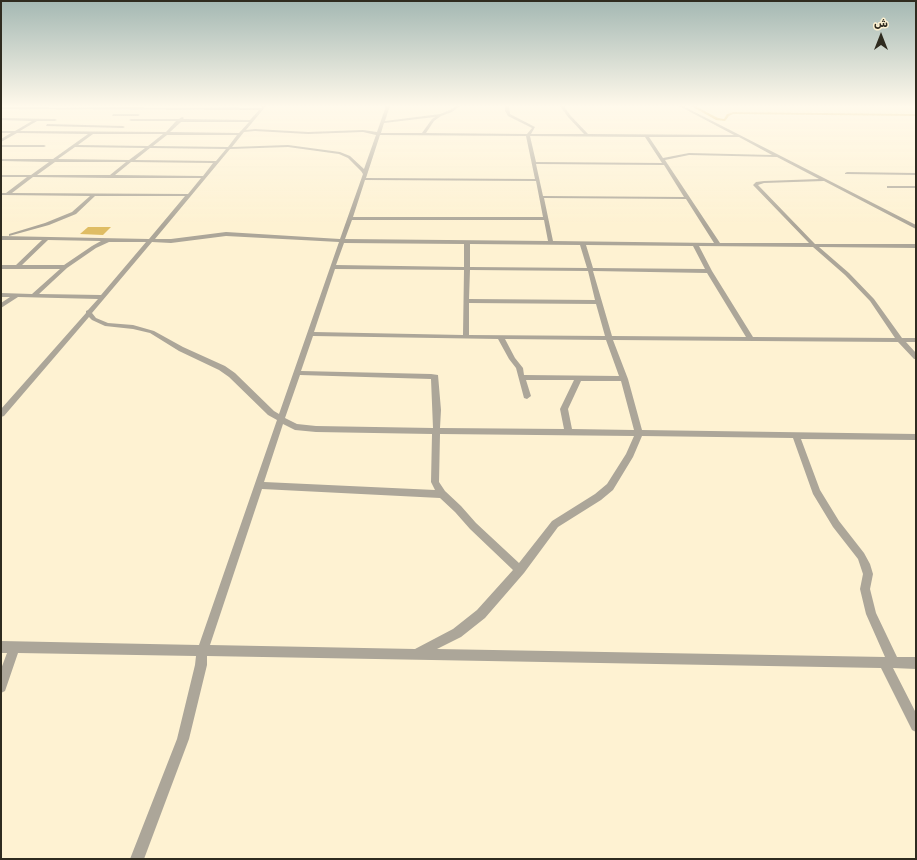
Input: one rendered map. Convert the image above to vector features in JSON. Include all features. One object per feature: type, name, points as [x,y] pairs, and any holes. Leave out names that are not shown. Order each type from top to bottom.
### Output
[{"type":"street","points":[[1,199],[73,146]]},
{"type":"street","points":[[83,146],[229,148],[284,146]]},
{"type":"street","points":[[289,146],[328,151],[349,157],[363,170],[364,177]]},
{"type":"street","points":[[137,859],[183,739],[201,665],[202,651],[282,421],[310,334],[375,146]]},
{"type":"street","points":[[530,146],[551,243]]},
{"type":"street","points":[[654,146],[718,244]]},
{"type":"street","points":[[759,146],[916,227]]},
{"type":"street","points":[[110,177],[150,147]]},
{"type":"street","points":[[1,414],[88,312],[103,297],[229,148]]},
{"type":"street","points":[[662,158],[689,154],[778,156]]},
{"type":"street","points":[[1,160],[217,162]]},
{"type":"street","points":[[534,163],[666,164]]},
{"type":"street","points":[[847,173],[916,174]]},
{"type":"street","points":[[1,176],[203,177]]},
{"type":"street","points":[[364,177],[537,180]]},
{"type":"street","points":[[826,180],[758,182],[755,185],[872,300],[900,340],[916,357]]},
{"type":"street","points":[[889,187],[916,187]]},
{"type":"street","points":[[1,194],[93,196],[188,195]]},
{"type":"street","points":[[2,238],[47,224],[74,213],[93,196]]},
{"type":"street","points":[[542,197],[687,198]]},
{"type":"street","points":[[350,218],[546,219]]},
{"type":"street","points":[[2,238],[188,240],[215,235],[231,234],[343,241],[916,246]]},
{"type":"street","points":[[18,266],[46,239]]},
{"type":"street","points":[[33,296],[65,267],[94,247],[110,239]]},
{"type":"street","points":[[466,337],[467,242]]},
{"type":"street","points":[[415,654],[458,633],[481,614],[520,570],[555,524],[598,497],[610,487],[630,455],[639,433],[624,379],[609,338],[583,244]]},
{"type":"street","points":[[695,244],[709,271],[750,338]]},
{"type":"street","points":[[1,266],[65,267]]},
{"type":"street","points":[[333,267],[467,270],[709,271]]},
{"type":"street","points":[[1,295],[103,297]]},
{"type":"street","points":[[1,306],[17,295]]},
{"type":"street","points":[[467,301],[599,302]]},
{"type":"street","points":[[88,312],[94,319],[107,325],[133,327],[152,332],[181,349],[222,368],[232,375],[271,413],[282,421],[295,427],[916,437]]},
{"type":"street","points":[[310,334],[466,337],[916,340]]},
{"type":"street","points":[[500,337],[512,359],[519,368],[527,396]]},
{"type":"street","points":[[298,373],[435,377],[437,430],[435,482],[442,494],[473,526],[520,570]]},
{"type":"street","points":[[522,377],[624,379]]},
{"type":"street","points":[[568,432],[564,409],[579,378]]},
{"type":"street","points":[[796,434],[816,491],[836,524],[861,556],[865,564],[868,574],[865,589],[871,614],[889,663],[916,726]]},
{"type":"street","points":[[260,485],[442,494]]},
{"type":"street","points":[[1,647],[916,663]]},
{"type":"street","points":[[1,687],[14,647]]},
{"type":"shaded area","points":[[88,227],[111,227],[103,235],[80,234]]}]
